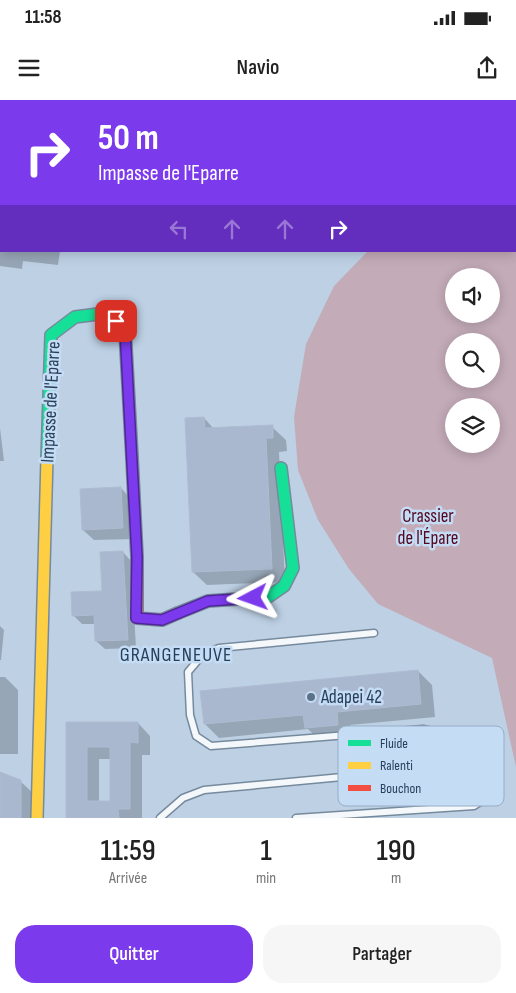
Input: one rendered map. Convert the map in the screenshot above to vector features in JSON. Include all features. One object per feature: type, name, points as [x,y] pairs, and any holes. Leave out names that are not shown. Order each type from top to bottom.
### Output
[{"type":"street","name":"Impasse de l'Eparre","points":[[36,818],[52,335],[75,317],[106,313],[125,330],[137,557],[136,618],[162,620],[208,601],[268,597],[284,586],[293,568],[281,468]]},
{"type":"lane","points":[[338,736],[211,746],[196,736],[190,715],[188,672],[204,653],[219,648],[374,634]]},
{"type":"lane","points":[[160,818],[183,798],[204,790],[338,777]]},
{"type":"lane","points":[[296,818],[474,806]]},
{"type":"green space","name":"Crassier de l'Épare","points":[[367,252],[516,252],[516,767],[492,658],[378,604],[349,569],[318,520],[298,470],[294,417],[306,344],[334,286]]},
{"type":"building","points":[[204,417],[205,428],[273,425],[273,438],[266,438],[272,569],[192,572],[185,418]]},
{"type":"building","points":[[121,487],[123,528],[82,530],[80,489]]},
{"type":"building","points":[[123,551],[128,640],[95,641],[94,615],[72,616],[71,592],[102,591],[100,552]]},
{"type":"building","name":"Adapei 42","points":[[418,670],[421,704],[337,712],[338,725],[305,728],[303,715],[204,724],[200,691]]},
{"type":"building","points":[[66,722],[138,722],[138,743],[130,742],[130,809],[118,809],[119,818],[66,818]],"holes":[[[87,747],[110,747],[110,801],[87,801]]]},
{"type":"building","points":[[0,772],[21,780],[21,818],[0,818]]},
{"type":"traffic: fast","points":[[47,458],[51,335],[75,317],[106,313],[125,330],[132,458]]},
{"type":"traffic: fast","points":[[178,613],[208,601],[268,597],[284,586],[293,568],[281,468]]},
{"type":"traffic: slow","points":[[37,818],[47,458]]},
{"type":"traffic: jam","points":[[132,458],[137,557],[137,618],[162,620],[178,613]]},
{"type":"place","name":"Adapei 42","points":[[311,697]]},
{"type":"district","name":"GRANGENEUVE","points":[[176,655]]},
{"type":"route","points":[[116,321],[125,330],[137,557],[136,618],[162,620],[208,601],[253,598]]}]
